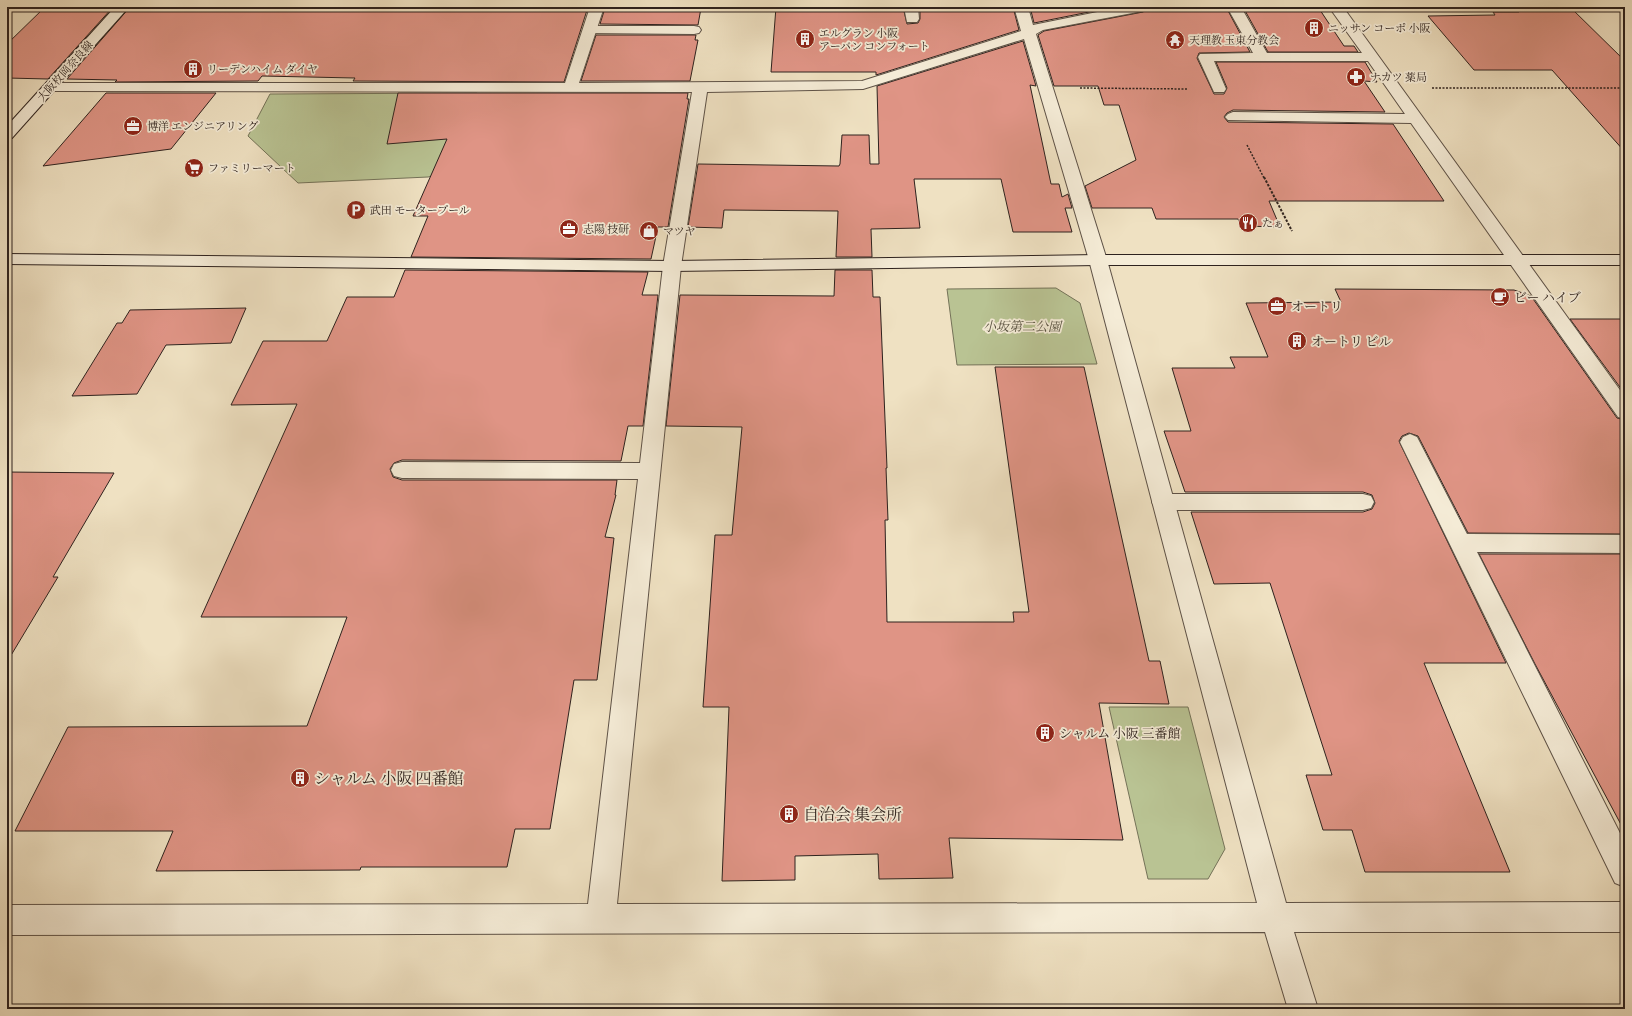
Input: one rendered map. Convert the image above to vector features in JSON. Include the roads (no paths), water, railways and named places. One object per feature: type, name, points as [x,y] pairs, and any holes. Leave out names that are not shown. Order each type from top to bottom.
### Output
[{"type":"street","name":"大阪枚岡奈良線","points":[[7,135],[122,7]]},
{"type":"street","points":[[572,87],[597,7]]},
{"type":"street","points":[[1021,7],[1098,260],[1275,917],[1303,1009]]},
{"type":"street","points":[[50,87],[700,88],[863,85],[1028,33],[1039,27],[1143,7]]},
{"type":"street","points":[[1234,7],[1262,58]]},
{"type":"street","points":[[1336,7],[1625,412]]},
{"type":"street","points":[[590,30],[694,30]]},
{"type":"street","points":[[1219,89],[1205,57],[1371,58]]},
{"type":"street","points":[[601,920],[672,266],[700,88]]},
{"type":"street","points":[[1233,117],[1416,118]]},
{"type":"street","points":[[7,259],[672,266],[1098,260],[1625,260]]},
{"type":"street","points":[[1410,442],[1625,873]]},
{"type":"street","points":[[402,470],[649,471]]},
{"type":"street","points":[[1163,502],[1362,502]]},
{"type":"street","points":[[1460,543],[1625,544]]},
{"type":"street","points":[[7,920],[1625,917]]},
{"type":"place","name":"ニッサン コーポ 小阪","points":[[1314,28]]},
{"type":"place","name":"エルグラン 小阪 アーバン コンフォート","points":[[805,39]]},
{"type":"place","name":"天理教 玉東分教会","points":[[1175,40]]},
{"type":"place","name":"リーデンハイム ダイヤ","points":[[193,69]]},
{"type":"place","name":"ナカツ 薬局","points":[[1356,77]]},
{"type":"place","name":"博洋 エンジニアリング","points":[[133,126]]},
{"type":"place","name":"ファミリーマート","points":[[194,168]]},
{"type":"place","name":"武田 モータープール","points":[[356,210]]},
{"type":"place","name":"たぁ","points":[[1248,223]]},
{"type":"place","name":"志陽 技研","points":[[569,229]]},
{"type":"place","name":"マツヤ","points":[[649,231]]},
{"type":"place","name":"ビー ハイブ","points":[[1500,297]]},
{"type":"place","name":"オートリ","points":[[1277,306]]},
{"type":"place","name":"オートリ ビル","points":[[1297,341]]},
{"type":"place","name":"シャルム 小阪 三番館","points":[[1045,733]]},
{"type":"place","name":"シャルム 小阪 四番館","points":[[300,778]]},
{"type":"place","name":"自治会 集会所","points":[[789,814]]},
{"type":"park label","name":"小坂第二公園","points":[[1022,326]]}]
